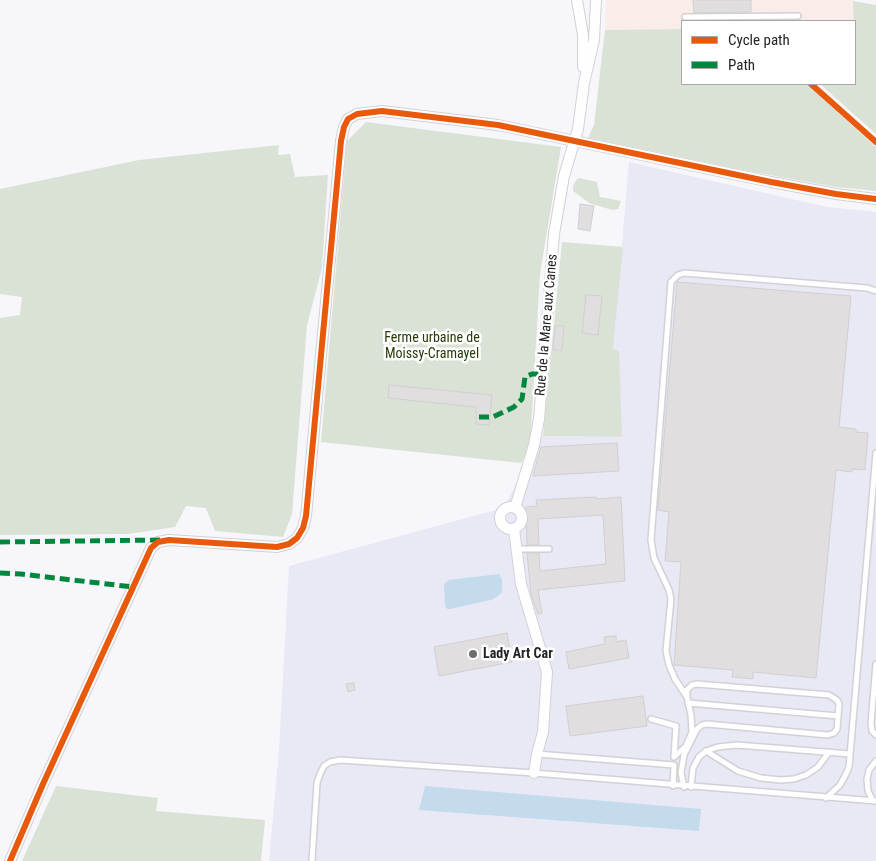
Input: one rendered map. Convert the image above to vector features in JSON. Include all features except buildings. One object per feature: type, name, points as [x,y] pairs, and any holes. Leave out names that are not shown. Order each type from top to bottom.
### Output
[{"type":"street","points":[[577,0],[583,35],[584,83]]},
{"type":"street","points":[[584,83],[594,40],[596,0]]},
{"type":"street","name":"Rue de la Mare aux Canes","points":[[515,508],[534,445],[539,419],[554,234],[564,176],[578,129],[584,83]]},
{"type":"street","points":[[10,861],[43,784],[152,548],[158,542],[169,540],[277,547],[289,544],[298,538],[303,528],[307,506],[342,141],[344,127],[348,119],[357,114],[382,111],[498,125],[771,182],[876,199]]},
{"type":"street","points":[[515,508],[520,512],[521,524],[514,530],[506,529],[500,516],[506,509],[515,508]]},
{"type":"street","points":[[514,530],[521,584],[547,672],[543,732],[534,773]]},
{"type":"lane","points":[[685,17],[798,16]]},
{"type":"lane","points":[[687,700],[669,666],[666,651],[671,599],[669,590],[654,558],[651,540],[671,282],[678,275],[684,273],[866,288],[876,291]]},
{"type":"lane","points":[[826,798],[840,785],[846,774],[850,754],[876,453]]},
{"type":"lane","points":[[517,549],[549,548]]},
{"type":"lane","points":[[876,664],[871,723],[872,730],[876,735]]},
{"type":"lane","points":[[674,757],[686,746],[692,732],[687,700],[687,690],[692,685],[829,695],[837,700],[837,729],[834,733],[828,735],[702,725],[697,729],[684,755],[681,773],[684,787]]},
{"type":"lane","points":[[687,700],[838,716]]},
{"type":"lane","points":[[651,720],[676,726],[673,786]]},
{"type":"lane","points":[[691,787],[693,768],[699,758],[706,751],[718,747],[737,745],[850,754]]},
{"type":"lane","points":[[706,751],[738,771],[761,778],[781,780],[794,779],[806,775],[818,767],[829,752]]},
{"type":"lane","points":[[537,754],[674,765]]},
{"type":"lane","points":[[312,861],[317,784],[324,766],[330,762],[340,760],[534,773],[684,787],[875,801]]},
{"type":"lane","points":[[875,801],[868,792],[867,779],[869,770],[876,761]]},
{"type":"shaded area","points":[[606,0],[853,0],[853,20],[681,20],[681,29],[605,30]]},
{"type":"shaded area","points":[[629,162],[827,207],[876,212],[876,861],[269,861],[279,750],[289,566],[503,508],[543,436],[622,437],[613,349]]},
{"type":"green space","points":[[853,1],[876,5],[876,134],[821,85],[856,85],[856,20],[853,20]]},
{"type":"green space","points":[[681,29],[681,85],[808,85],[876,147],[876,191],[836,187],[753,172],[588,138],[594,125],[605,30]]},
{"type":"green space","name":"Ferme urbaine de Moissy-Cramayel","points":[[366,122],[561,147],[540,274],[530,448],[521,463],[321,442],[347,141]]},
{"type":"green space","points":[[279,145],[278,155],[290,154],[295,177],[328,175],[322,268],[307,325],[292,514],[283,537],[215,531],[206,508],[186,506],[175,527],[128,534],[0,535],[0,318],[20,315],[22,297],[0,294],[0,189],[139,160]]},
{"type":"green space","points":[[579,178],[597,182],[600,197],[621,201],[618,209],[612,210],[589,203],[573,191],[573,186]]},
{"type":"green space","points":[[562,242],[623,247],[613,349],[619,351],[622,437],[543,436]]},
{"type":"green space","points":[[56,786],[158,798],[156,811],[265,820],[261,861],[22,861]]},
{"type":"water","points":[[499,574],[502,580],[502,592],[498,596],[491,600],[447,609],[445,605],[444,584],[449,580]]},
{"type":"water","points":[[425,786],[701,809],[699,831],[419,810]]},
{"type":"marked path","points":[[479,417],[493,417],[514,407],[522,399],[525,377],[532,374],[544,374]]},
{"type":"marked path","points":[[0,542],[160,540]]},
{"type":"marked path","points":[[0,573],[133,587]]},
{"type":"cycle path","points":[[812,85],[876,142]]},
{"type":"cycle path","points":[[10,861],[43,784],[151,548],[158,542],[169,540],[277,547],[289,544],[297,538],[303,528],[306,516],[341,141],[348,119],[357,114],[382,111],[498,125],[771,182],[876,199]]},
{"type":"place","name":"Lady Art Car","points":[[473,654]]}]
